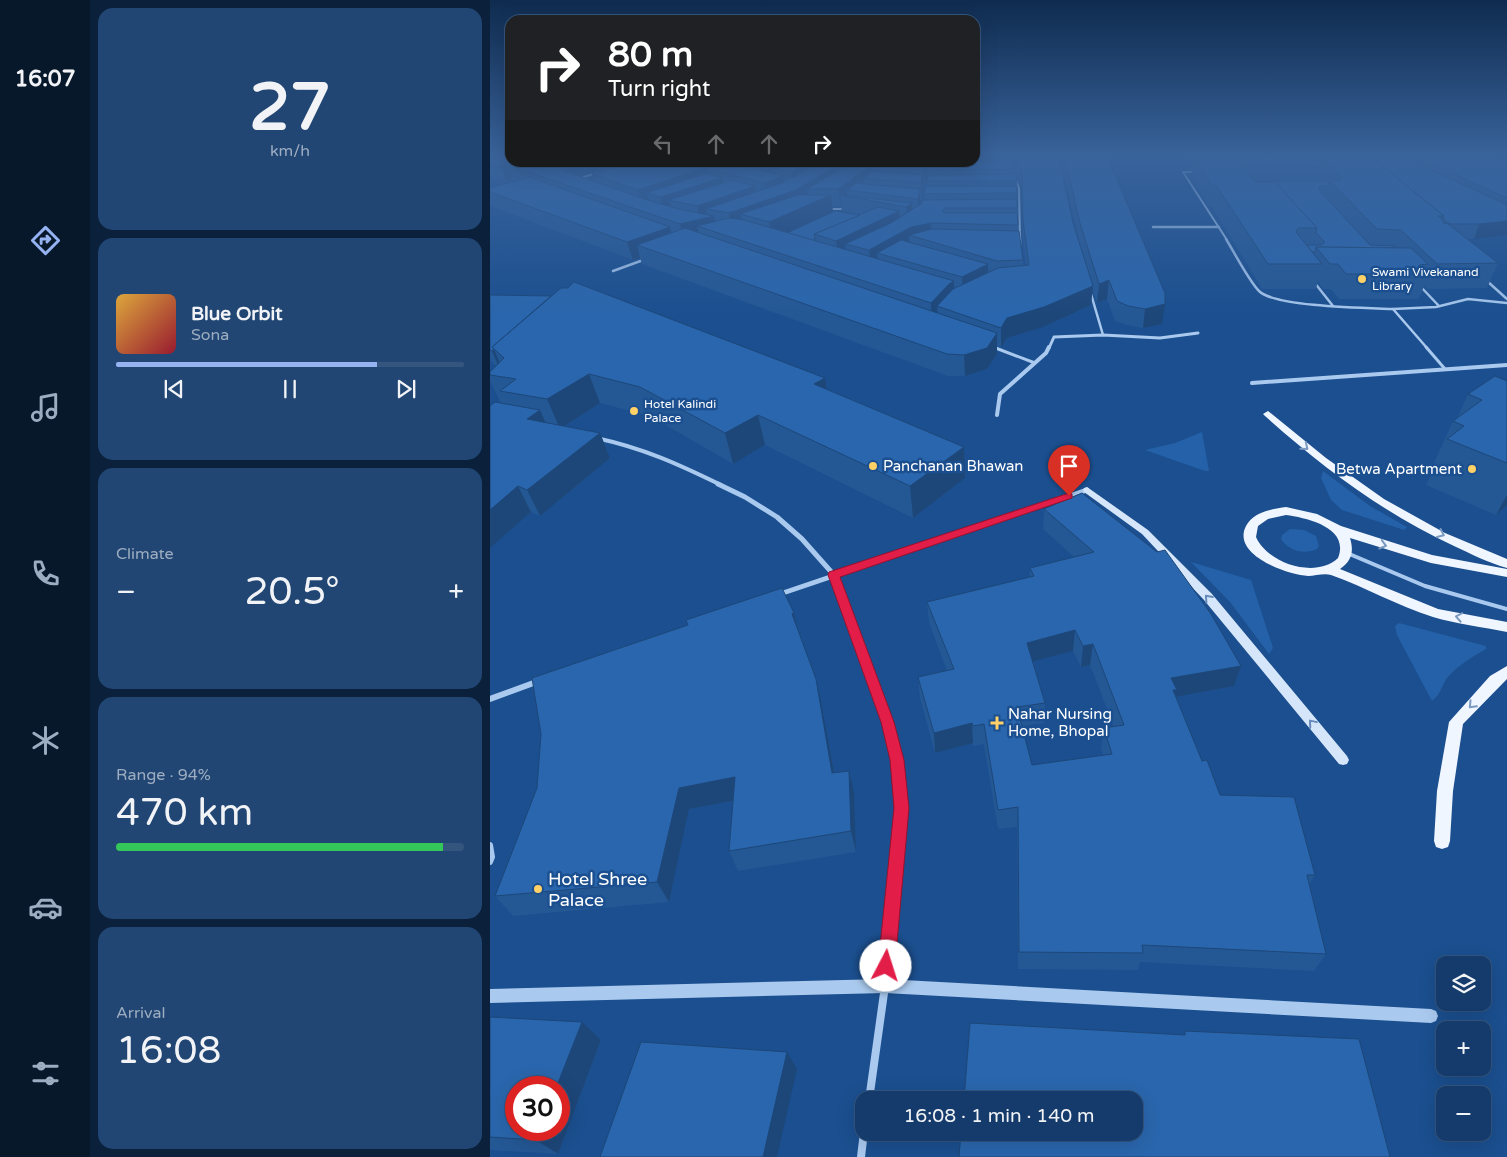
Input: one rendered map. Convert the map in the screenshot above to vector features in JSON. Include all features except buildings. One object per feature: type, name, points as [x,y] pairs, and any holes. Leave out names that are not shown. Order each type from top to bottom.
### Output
[{"type":"main road","points":[[1268,414],[1333,470],[1372,497],[1424,526],[1507,564]]},
{"type":"main road","points":[[1087,490],[1145,532],[1208,597],[1343,760]]},
{"type":"main road","points":[[1337,529],[1346,541],[1347,553],[1341,563],[1328,569],[1310,572],[1290,569],[1271,562],[1257,551],[1250,539],[1250,528],[1259,517],[1286,510],[1305,513],[1337,529],[1431,559],[1507,573]]},
{"type":"main road","points":[[1328,569],[1409,604],[1436,613],[1507,627]]},
{"type":"main road","points":[[1442,841],[1445,791],[1456,722],[1507,671]]},
{"type":"street","points":[[1153,227],[1219,227]]},
{"type":"street","points":[[997,416],[1000,394],[1046,353],[1054,337],[1103,335],[1160,338],[1198,333]]},
{"type":"street","points":[[1252,384],[1507,365]]},
{"type":"street","points":[[585,436],[641,449],[674,462],[745,497],[777,518],[802,539],[834,575],[888,722],[897,760],[901,808],[885,986],[870,1091]]},
{"type":"street","points":[[778,595],[1087,490]]},
{"type":"street","points":[[490,699],[546,679]]},
{"type":"street","points":[[490,845],[492,857],[490,862]]},
{"type":"street","points":[[490,996],[885,986],[1431,1016]]},
{"type":"street","points":[[861,1157],[863,1141]]},
{"type":"lane","points":[[1019,208],[1021,228],[1020,246]]},
{"type":"lane","points":[[1207,208],[1260,292],[1285,301],[1393,309],[1439,306],[1468,299],[1507,301]]},
{"type":"lane","points":[[825,209],[852,210]]},
{"type":"lane","points":[[835,214],[842,209]]},
{"type":"lane","points":[[1012,228],[1021,228]]},
{"type":"lane","points":[[613,271],[651,258]]},
{"type":"lane","points":[[1309,276],[1333,306]]},
{"type":"lane","points":[[1485,280],[1507,301]]},
{"type":"lane","points":[[1416,281],[1439,306]]},
{"type":"lane","points":[[1090,291],[1103,335]]},
{"type":"lane","points":[[1393,309],[1445,369]]},
{"type":"lane","points":[[989,346],[1035,363]]},
{"type":"lane","points":[[1347,553],[1380,570],[1453,595],[1507,609]]},
{"type":"shaded area","points":[[1202,432],[1209,471],[1145,450],[1175,443]]},
{"type":"shaded area","points":[[1323,471],[1370,506],[1407,527],[1404,530],[1342,510],[1331,500],[1321,478]]},
{"type":"shaded area","points":[[1290,529],[1304,530],[1316,536],[1319,546],[1317,549],[1307,552],[1292,549],[1281,539],[1282,535]]},
{"type":"shaded area","points":[[1191,562],[1251,580],[1273,648],[1269,654],[1230,602]]},
{"type":"shaded area","points":[[1399,623],[1486,646],[1486,649],[1465,662],[1451,674],[1432,701],[1397,635],[1395,626]]},
{"type":"place","name":"Swami Vivekanand Library","points":[[1362,279]]},
{"type":"place","name":"Hotel Kalindi Palace","points":[[634,411]]},
{"type":"place","name":"Panchanan Bhawan","points":[[873,466]]},
{"type":"place","name":"Betwa Apartment","points":[[1472,469]]},
{"type":"place","name":"Nahar Nursing Home, Bhopal","points":[[997,723]]},
{"type":"place","name":"Hotel Shree Palace","points":[[538,889]]},
{"type":"route","points":[[886,966],[901,808],[897,760],[888,722],[834,575],[1069,496]]}]
